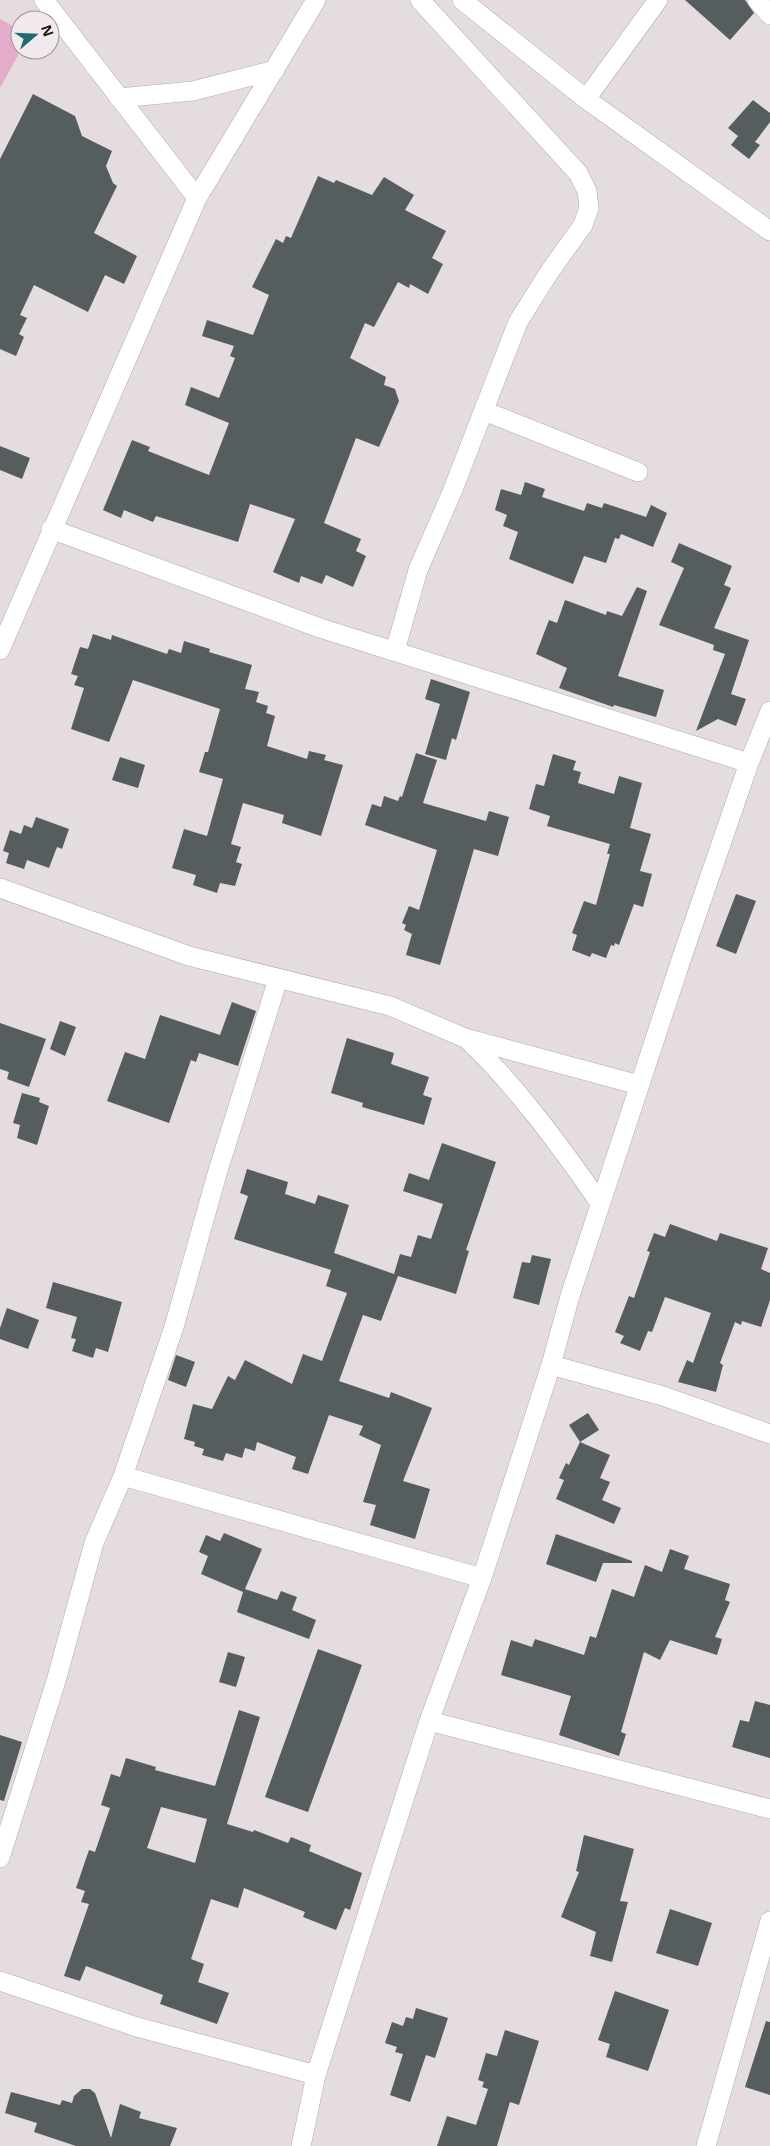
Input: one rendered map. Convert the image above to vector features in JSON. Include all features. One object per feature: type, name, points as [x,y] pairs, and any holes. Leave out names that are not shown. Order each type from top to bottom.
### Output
[{"type":"street","points":[[44,0],[197,198]]},
{"type":"street","points":[[0,650],[51,529],[197,198],[316,0]]},
{"type":"street","points":[[395,651],[418,570],[484,411],[518,322],[550,270],[583,225],[589,208],[587,192],[578,174],[420,0]]},
{"type":"street","points":[[462,0],[586,99],[770,231]]},
{"type":"street","points":[[586,99],[658,0]]},
{"type":"street","points":[[757,0],[770,15]]},
{"type":"street","points":[[118,98],[193,91],[275,70]]},
{"type":"street","points":[[484,411],[638,472]]},
{"type":"street","points":[[51,529],[320,628],[750,763]]},
{"type":"street","points":[[301,2146],[316,2075],[429,1721],[482,1578],[551,1365],[570,1296],[600,1203],[750,763],[770,711]]},
{"type":"street","points":[[0,888],[188,956],[390,1006],[465,1038],[639,1086]]},
{"type":"street","points":[[0,1858],[56,1681],[94,1543],[123,1476],[174,1327],[217,1174],[278,979]]},
{"type":"street","points":[[465,1038],[505,1079],[552,1135],[600,1203]]},
{"type":"street","points":[[551,1365],[663,1396],[770,1434]]},
{"type":"street","points":[[123,1476],[482,1578]]},
{"type":"street","points":[[429,1721],[770,1809]]},
{"type":"street","points":[[706,2146],[770,1920]]},
{"type":"street","points":[[0,1981],[137,2027],[316,2075]]},
{"type":"shaded area","points":[[0,19],[10,24],[10,60],[15,60],[0,88]]},
{"type":"building","points":[[685,0],[745,0],[754,13],[730,40]]},
{"type":"building","points":[[33,94],[75,116],[82,136],[112,151],[106,166],[113,183],[117,186],[94,233],[137,256],[124,284],[105,275],[88,312],[34,285],[20,315],[27,318],[19,334],[24,337],[16,356],[0,349],[0,159]]},
{"type":"building","points":[[753,100],[770,113],[770,122],[755,142],[760,145],[749,159],[731,145],[738,136],[728,128]]},
{"type":"building","points":[[318,176],[334,183],[336,180],[372,195],[384,177],[414,195],[405,210],[446,231],[432,258],[443,264],[428,294],[410,284],[409,288],[398,282],[374,327],[365,323],[350,358],[386,377],[384,385],[395,389],[399,401],[379,447],[356,438],[324,523],[361,539],[356,551],[366,556],[353,587],[326,575],[322,584],[301,576],[299,583],[273,572],[295,519],[250,504],[238,542],[156,516],[153,522],[124,510],[121,518],[103,510],[132,440],[150,447],[148,451],[209,475],[229,423],[185,405],[191,387],[219,398],[235,358],[230,356],[234,346],[202,336],[207,320],[253,335],[269,295],[252,287],[276,239],[283,243],[286,236],[291,238]]},
{"type":"building","points":[[0,446],[30,458],[22,479],[0,470]]},
{"type":"building","points":[[525,482],[545,489],[542,497],[584,511],[587,503],[602,508],[604,503],[646,517],[651,505],[667,513],[653,547],[621,534],[619,539],[615,538],[606,563],[584,556],[573,584],[509,559],[518,532],[503,526],[507,515],[495,510],[501,489],[521,495]]},
{"type":"building","points":[[679,543],[732,566],[724,585],[731,588],[714,628],[749,640],[731,694],[746,699],[736,726],[718,719],[696,731],[725,654],[713,650],[714,645],[659,625],[684,568],[671,562]]},
{"type":"building","points":[[637,587],[647,591],[618,676],[664,690],[656,717],[614,705],[613,707],[559,688],[567,668],[536,654],[549,620],[557,623],[565,600],[606,615],[607,611],[622,616]]},
{"type":"building","points":[[93,634],[111,640],[112,635],[167,654],[169,649],[181,653],[184,641],[210,649],[209,652],[252,665],[245,689],[259,692],[256,702],[268,706],[266,713],[275,716],[267,746],[307,759],[309,751],[326,755],[324,760],[343,765],[321,836],[282,823],[284,815],[243,803],[231,844],[241,847],[236,862],[242,864],[235,886],[220,883],[217,893],[193,885],[196,875],[172,868],[184,829],[207,836],[223,779],[199,772],[205,752],[208,752],[220,709],[133,680],[109,742],[71,729],[84,688],[74,685],[78,676],[71,674],[80,647],[88,649]]},
{"type":"building","points":[[431,679],[470,692],[456,740],[452,738],[446,760],[425,754],[440,704],[425,699]]},
{"type":"building","points":[[416,753],[437,760],[423,803],[486,821],[489,811],[509,817],[498,856],[474,849],[440,965],[406,955],[412,934],[404,930],[406,925],[402,923],[409,906],[419,910],[437,850],[365,825],[372,804],[381,807],[384,796],[398,801],[400,796],[402,797]]},
{"type":"building","points":[[553,754],[576,761],[573,770],[581,772],[578,783],[614,794],[619,776],[642,783],[630,828],[651,834],[640,871],[652,874],[643,907],[634,904],[619,945],[615,943],[614,946],[611,945],[606,958],[592,953],[590,957],[572,950],[577,935],[572,933],[584,901],[596,905],[610,854],[607,854],[610,844],[547,826],[550,816],[529,809],[536,784],[544,786]]},
{"type":"building","points":[[120,757],[145,765],[138,788],[112,780]]},
{"type":"building","points":[[36,817],[69,829],[62,849],[57,847],[49,868],[27,860],[24,869],[6,863],[9,853],[3,851],[10,830],[21,834],[24,825],[32,828]]},
{"type":"building","points":[[736,894],[756,901],[736,954],[716,946]]},
{"type":"building","points":[[232,1002],[256,1011],[238,1066],[199,1053],[196,1062],[191,1060],[169,1123],[107,1101],[125,1052],[145,1059],[160,1015],[220,1035]]},
{"type":"building","points":[[60,1021],[76,1027],[65,1056],[50,1049]]},
{"type":"building","points":[[0,1023],[46,1039],[29,1087],[7,1079],[9,1072],[0,1069]]},
{"type":"building","points":[[347,1038],[394,1053],[391,1064],[429,1077],[423,1095],[432,1098],[424,1125],[362,1107],[363,1103],[331,1093]]},
{"type":"building","points":[[22,1093],[40,1098],[39,1102],[49,1106],[37,1145],[17,1138],[20,1125],[13,1123]]},
{"type":"building","points":[[442,1143],[496,1162],[466,1250],[469,1251],[456,1294],[398,1276],[381,1321],[363,1315],[339,1381],[389,1398],[391,1392],[432,1408],[403,1481],[430,1489],[415,1539],[370,1525],[376,1505],[363,1502],[381,1445],[359,1435],[363,1426],[329,1415],[308,1474],[292,1469],[296,1457],[257,1442],[255,1451],[245,1448],[242,1458],[226,1453],[223,1461],[202,1455],[204,1449],[194,1446],[195,1442],[184,1439],[193,1404],[212,1409],[228,1376],[235,1380],[245,1360],[292,1384],[303,1354],[322,1361],[347,1293],[326,1286],[331,1270],[234,1239],[248,1196],[240,1193],[247,1169],[288,1182],[285,1194],[315,1204],[318,1195],[349,1205],[334,1253],[394,1274],[400,1254],[411,1257],[418,1235],[431,1239],[443,1204],[403,1191],[409,1173],[429,1180]]},
{"type":"building","points":[[670,1224],[717,1241],[720,1233],[768,1248],[761,1269],[770,1273],[770,1300],[761,1327],[742,1321],[741,1325],[735,1322],[720,1363],[723,1365],[716,1392],[678,1382],[687,1360],[693,1363],[711,1313],[665,1297],[652,1332],[648,1331],[640,1351],[620,1343],[624,1336],[615,1332],[629,1296],[634,1298],[650,1252],[647,1251],[654,1233],[665,1237]]},
{"type":"building","points":[[532,1255],[551,1259],[539,1305],[513,1298],[522,1262],[530,1263]]},
{"type":"building","points":[[53,1282],[122,1302],[108,1352],[96,1348],[93,1358],[72,1351],[76,1339],[71,1338],[77,1317],[46,1308]]},
{"type":"building","points":[[7,1308],[39,1320],[28,1349],[0,1339],[0,1328]]},
{"type":"building","points":[[176,1355],[195,1362],[186,1387],[168,1380]]},
{"type":"building","points":[[588,1413],[599,1430],[580,1442],[569,1425]]},
{"type":"building","points":[[580,1442],[610,1455],[600,1478],[610,1482],[602,1500],[621,1508],[614,1524],[556,1499],[564,1480],[559,1478],[566,1463],[569,1465]]},
{"type":"building","points":[[224,1533],[262,1549],[245,1589],[277,1600],[281,1591],[297,1597],[292,1610],[316,1620],[309,1639],[237,1612],[243,1592],[201,1574],[208,1556],[199,1552],[206,1535],[220,1541]]},
{"type":"building","points":[[556,1534],[632,1561],[632,1563],[603,1563],[596,1582],[546,1564]]},
{"type":"building","points":[[670,1549],[689,1556],[684,1569],[730,1584],[725,1600],[730,1602],[715,1637],[722,1639],[717,1655],[670,1640],[660,1660],[644,1652],[621,1732],[626,1734],[619,1756],[559,1735],[571,1696],[501,1675],[511,1640],[532,1647],[535,1639],[584,1655],[590,1636],[596,1638],[612,1589],[634,1597],[645,1565],[662,1572]]},
{"type":"building","points":[[318,1649],[362,1665],[308,1812],[265,1797]]},
{"type":"building","points":[[228,1652],[245,1657],[236,1687],[219,1682]]},
{"type":"building","points":[[755,1701],[770,1705],[770,1758],[732,1747],[740,1720],[749,1722]]},
{"type":"building","points":[[239,1710],[260,1717],[227,1824],[253,1832],[254,1830],[288,1843],[291,1837],[311,1845],[309,1851],[362,1873],[350,1910],[345,1908],[336,1930],[303,1917],[305,1912],[244,1888],[238,1908],[211,1899],[191,1959],[204,1964],[198,1982],[229,1993],[217,2024],[160,2004],[163,1995],[86,1966],[80,1981],[64,1976],[89,1904],[81,1902],[85,1891],[76,1888],[89,1850],[95,1852],[110,1808],[101,1805],[111,1774],[120,1777],[126,1758],[156,1767],[155,1770],[215,1786]],"holes":[[[161,1807],[207,1819],[195,1863],[147,1848]]]},
{"type":"building","points":[[0,1735],[22,1742],[4,1801],[0,1800]]},
{"type":"building","points":[[584,1835],[634,1849],[620,1901],[628,1902],[612,1962],[590,1956],[596,1932],[561,1917],[579,1872],[576,1871]]},
{"type":"building","points":[[670,1909],[712,1923],[698,1966],[656,1953]]},
{"type":"building","points":[[615,1991],[669,2010],[648,2071],[606,2057],[610,2044],[598,2040]]},
{"type":"building","points":[[416,2008],[448,2018],[435,2058],[426,2055],[410,2102],[390,2095],[403,2054],[395,2052],[397,2047],[385,2043],[392,2022],[403,2026],[406,2017],[413,2019]]},
{"type":"building","points":[[766,2021],[770,2022],[770,2095],[745,2087]]},
{"type":"building","points":[[505,2030],[539,2041],[519,2105],[510,2102],[497,2146],[437,2146],[447,2116],[476,2125],[488,2089],[482,2087],[484,2082],[478,2080],[486,2053],[497,2056]]},
{"type":"building","points":[[82,2089],[90,2089],[95,2093],[111,2138],[120,2104],[141,2112],[139,2118],[177,2128],[170,2146],[76,2146],[34,2132],[37,2123],[5,2113],[11,2092],[60,2105],[62,2100],[72,2103],[74,2096]]}]
